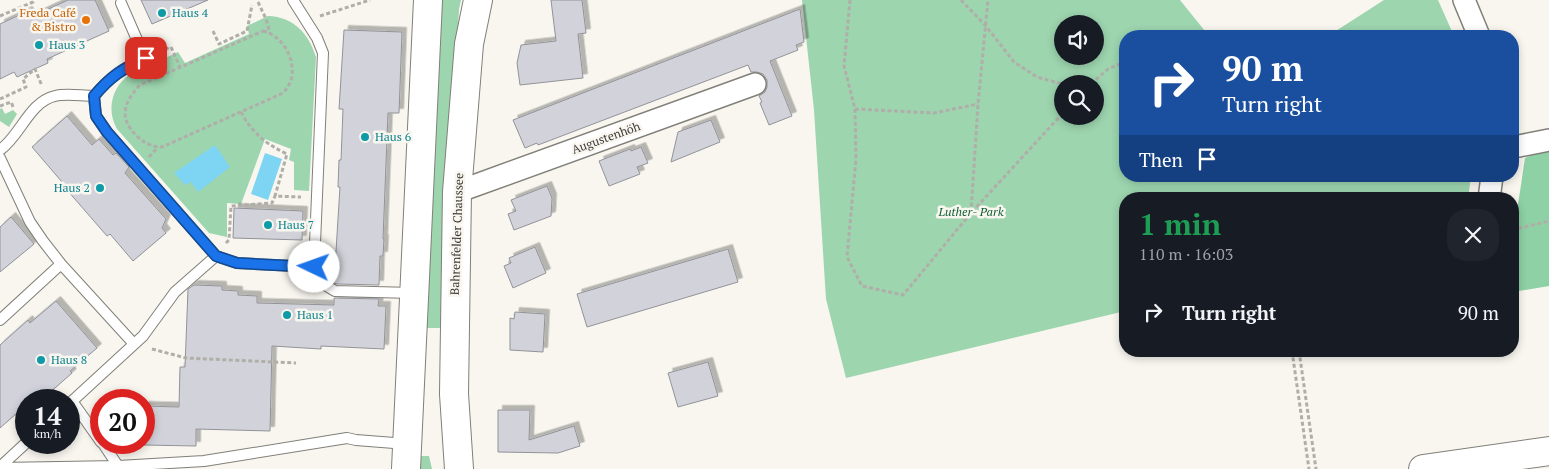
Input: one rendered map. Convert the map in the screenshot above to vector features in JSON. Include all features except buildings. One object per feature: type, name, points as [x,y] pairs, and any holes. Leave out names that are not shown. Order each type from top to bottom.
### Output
[{"type":"main road","points":[[407,457],[428,0]]},
{"type":"main road","name":"Bahrenfelder Chaussee","points":[[459,469],[454,394],[457,192],[469,44],[478,0]]},
{"type":"main road","points":[[1424,469],[1549,451]]},
{"type":"street","points":[[1464,0],[1476,30]]},
{"type":"street","name":"Augustenhöh","points":[[457,192],[755,84]]},
{"type":"street","points":[[1519,145],[1549,140]]},
{"type":"lane","points":[[293,0],[321,45],[323,53],[314,267],[325,285],[335,291],[414,293]]},
{"type":"lane","points":[[121,3],[146,58],[122,69],[112,76],[94,96],[96,116],[107,132],[216,256],[237,263],[314,267]]},
{"type":"lane","points":[[0,150],[9,143],[30,113],[47,98],[64,95],[94,96]]},
{"type":"lane","points":[[0,158],[30,222],[43,241],[61,264],[134,344]]},
{"type":"lane","points":[[80,393],[143,336],[175,292],[216,256]]},
{"type":"lane","points":[[0,320],[61,264]]},
{"type":"lane","points":[[80,414],[90,427]]},
{"type":"lane","points":[[0,467],[118,466],[204,461],[347,438],[407,457]]},
{"type":"lane","points":[[0,467],[15,453]]},
{"type":"lane","points":[[110,454],[118,466]]},
{"type":"path","points":[[0,16],[34,0]]},
{"type":"path","points":[[307,23],[318,16],[370,0]]},
{"type":"path","points":[[850,0],[844,66],[855,109],[856,159],[847,256],[862,286],[903,295],[971,213],[1054,123]]},
{"type":"path","points":[[962,0],[986,26],[1014,62],[1037,77],[1054,82]]},
{"type":"path","points":[[971,213],[978,104],[988,0]]},
{"type":"path","points":[[258,2],[270,33]]},
{"type":"path","points":[[213,31],[219,44],[247,31],[252,4]]},
{"type":"path","points":[[8,13],[11,18]]},
{"type":"path","points":[[263,31],[270,33],[281,42],[288,52],[292,69],[289,83],[285,91],[280,94],[162,147],[149,145],[141,140],[127,125],[125,112],[130,96],[140,85],[180,68],[263,31]]},
{"type":"path","points":[[172,52],[180,68]]},
{"type":"path","points":[[1102,75],[1119,65]]},
{"type":"path","points":[[0,99],[26,87],[23,79],[35,68],[38,79]]},
{"type":"path","points":[[855,109],[934,112],[978,104]]},
{"type":"path","points":[[216,256],[230,240],[231,206],[272,203],[287,154],[262,140],[247,124],[241,112]]},
{"type":"path","points":[[275,196],[317,197]]},
{"type":"path","points":[[1519,228],[1549,221]]},
{"type":"path","points":[[134,344],[186,358],[296,362]]},
{"type":"path","points":[[1293,357],[1309,469]]},
{"type":"path","points":[[1301,357],[1316,469]]},
{"type":"green space","points":[[438,0],[461,0],[459,9],[443,328],[424,328]]},
{"type":"green space","name":"Luther- Park","points":[[802,0],[1180,0],[1204,30],[1119,30],[1119,182],[1470,182],[1469,192],[1119,192],[1119,312],[846,378],[826,299],[814,110]]},
{"type":"green space","points":[[1384,0],[1438,0],[1451,30],[1337,30]]},
{"type":"green space","points":[[268,16],[293,23],[299,28],[305,34],[316,57],[309,191],[294,190],[294,162],[289,160],[291,149],[265,139],[241,204],[227,203],[227,237],[209,233],[117,129],[112,114],[112,99],[118,86],[129,75],[178,52],[185,63],[249,34],[247,26]]},
{"type":"green space","points":[[2,108],[5,114],[13,110],[17,114],[9,127],[0,121],[0,109]]},
{"type":"green space","points":[[1549,148],[1549,286],[1519,291],[1519,198],[1525,158]]},
{"type":"green space","points":[[419,456],[429,456],[432,469],[419,469]]},
{"type":"water","points":[[215,145],[230,167],[198,192],[191,182],[185,185],[174,173]]},
{"type":"water","points":[[265,153],[282,159],[268,200],[251,194]]},
{"type":"place","name":"Haus 4","points":[[162,13]]},
{"type":"place","name":"Freda Café & Bistro","points":[[86,20]]},
{"type":"place","name":"Haus 3","points":[[39,45]]},
{"type":"place","name":"Haus 6","points":[[365,137]]},
{"type":"place","name":"Haus 2","points":[[100,188]]},
{"type":"place","name":"Haus 7","points":[[268,225]]},
{"type":"place","name":"Haus 1","points":[[287,315]]},
{"type":"place","name":"Haus 8","points":[[41,360]]},
{"type":"route","points":[[146,58],[122,69],[112,76],[94,96],[96,116],[107,132],[216,256],[237,263],[314,267]]}]
